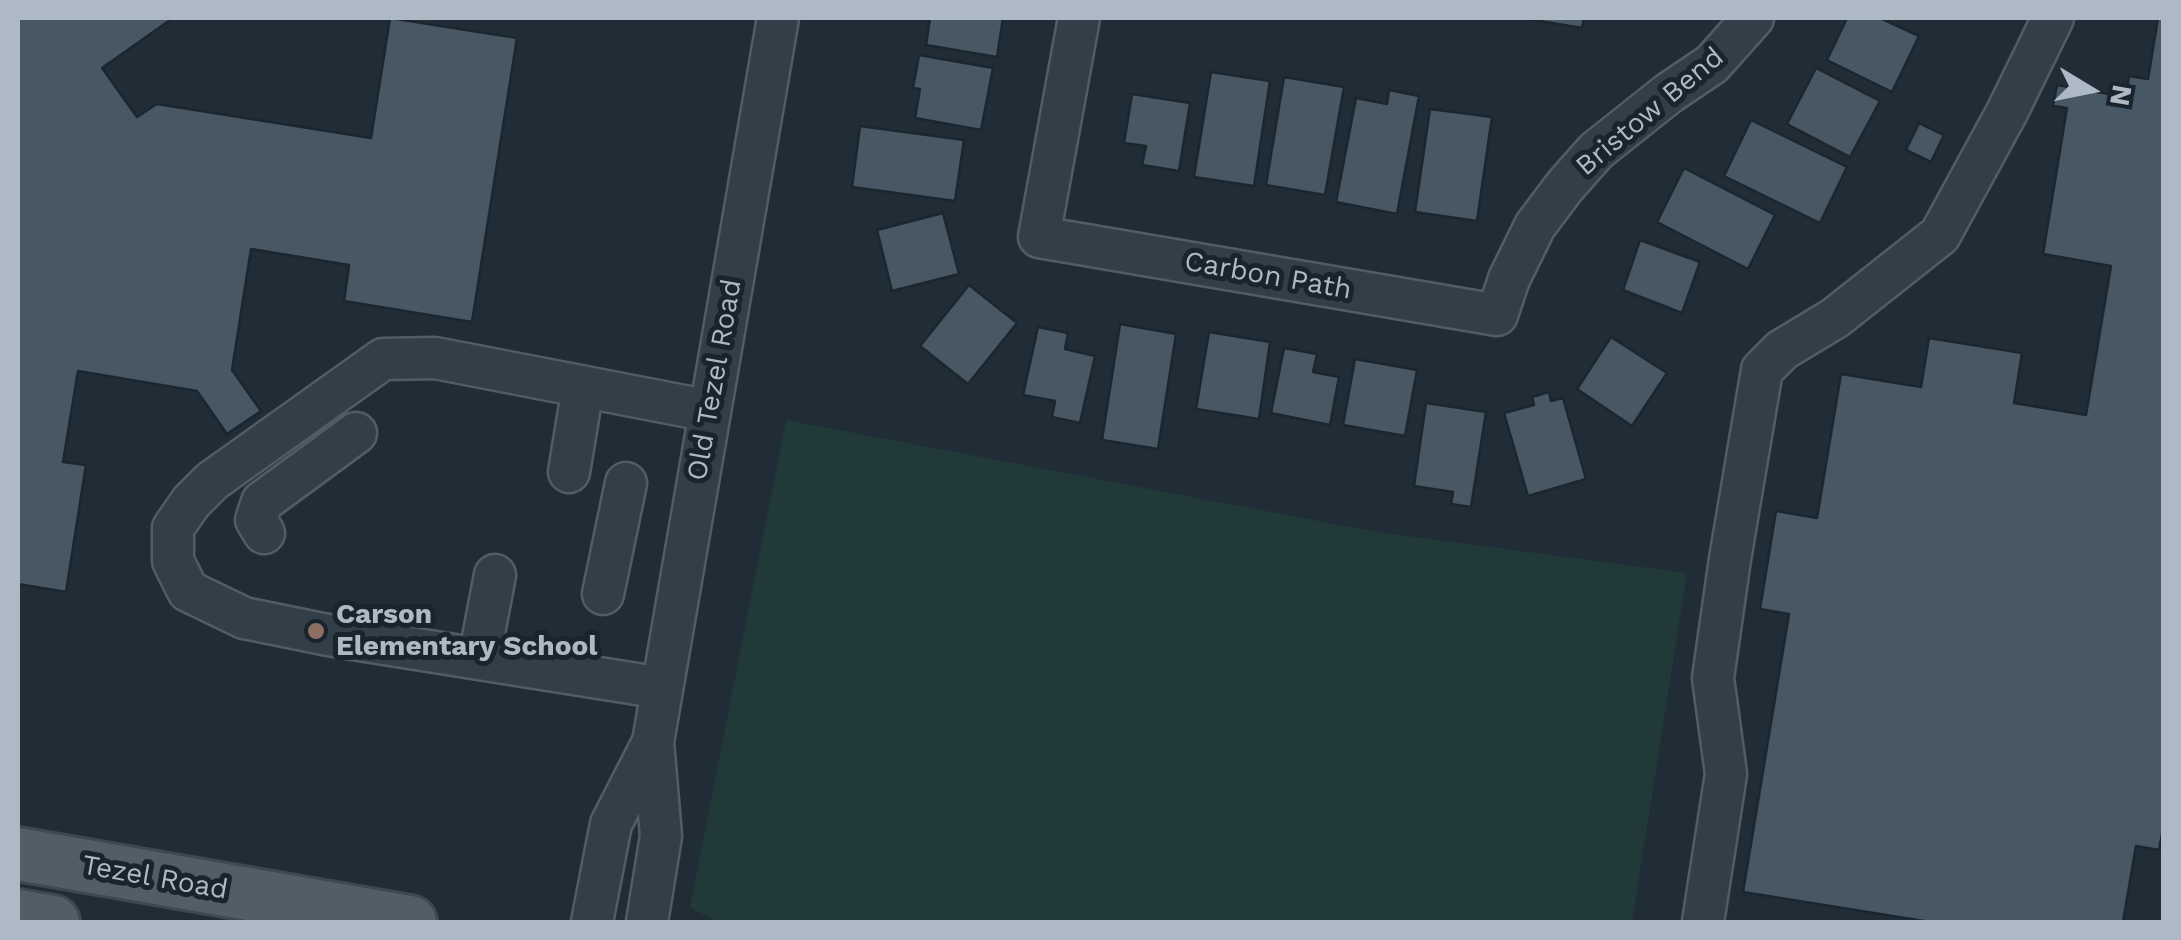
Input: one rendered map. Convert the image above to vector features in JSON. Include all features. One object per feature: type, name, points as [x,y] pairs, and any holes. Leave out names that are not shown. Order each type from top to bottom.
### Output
[{"type":"main road","name":"Tezel Road","points":[[18,854],[410,922]]},
{"type":"main road","points":[[18,916],[53,922]]},
{"type":"street","name":"Old Tezel Road","points":[[647,922],[661,836],[652,742],[778,18]]},
{"type":"street","name":"Carbon Path","points":[[1079,18],[1039,238],[1497,316]]},
{"type":"street","name":"Bristow Bend","points":[[1497,316],[1509,279],[1535,226],[1565,186],[1596,151],[1712,64],[1753,18]]},
{"type":"street","points":[[1703,922],[1726,774],[1713,678],[1762,370],[1782,350],[1835,318],[1940,235],[2053,18]]},
{"type":"street","points":[[662,688],[244,618],[188,591],[174,561],[172,528],[190,502],[212,481],[382,358],[435,358],[710,412]]},
{"type":"street","points":[[568,472],[583,387]]},
{"type":"street","points":[[264,533],[256,520],[262,502],[356,434]]},
{"type":"street","points":[[603,594],[626,482]]},
{"type":"street","points":[[479,659],[495,575]]},
{"type":"street","name":"Old Tezel Road","points":[[592,922],[611,824],[652,742]]},
{"type":"green space","points":[[786,420],[1377,532],[1687,573],[1632,922],[717,922],[690,907]]},
{"type":"building","points":[[18,18],[173,18],[102,68],[137,117],[157,104],[371,138],[390,18],[517,38],[472,322],[344,301],[349,265],[251,249],[232,370],[261,411],[227,434],[197,391],[78,371],[63,462],[86,465],[66,592],[18,584]]},
{"type":"building","points":[[930,18],[1003,18],[997,57],[926,45]]},
{"type":"building","points":[[1522,18],[1584,18],[1582,28]]},
{"type":"building","points":[[1847,18],[1880,18],[1919,36],[1892,92],[1827,60]]},
{"type":"building","points":[[2158,18],[2164,18],[2164,823],[2159,850],[2136,846],[2123,922],[1930,922],[1743,892],[1789,614],[1760,609],[1776,511],[1817,518],[1841,374],[1921,387],[1929,338],[2022,353],[2014,403],[2086,415],[2111,266],[2043,254],[2067,108],[2053,106],[2057,85],[2126,97],[2129,76],[2148,79]]},
{"type":"building","points":[[919,55],[993,68],[981,130],[915,118],[920,89],[913,88]]},
{"type":"building","points":[[1816,68],[1880,101],[1850,157],[1787,124]]},
{"type":"building","points":[[1211,72],[1270,81],[1254,186],[1194,177]]},
{"type":"building","points":[[1284,77],[1344,87],[1325,195],[1266,185]]},
{"type":"building","points":[[1389,90],[1419,96],[1397,214],[1336,202],[1356,98],[1387,104]]},
{"type":"building","points":[[1132,94],[1190,103],[1179,171],[1142,165],[1146,146],[1124,143]]},
{"type":"building","points":[[1430,109],[1492,117],[1477,221],[1415,212]]},
{"type":"building","points":[[1751,120],[1847,167],[1820,223],[1724,176]]},
{"type":"building","points":[[1919,123],[1944,135],[1931,162],[1906,150]]},
{"type":"building","points":[[860,126],[964,140],[955,201],[852,187]]},
{"type":"building","points":[[1684,168],[1775,215],[1748,269],[1657,222]]},
{"type":"building","points":[[943,213],[959,274],[892,291],[877,230]]},
{"type":"building","points":[[1640,240],[1700,262],[1682,313],[1623,290]]},
{"type":"building","points":[[969,285],[1017,323],[968,384],[920,346]]},
{"type":"building","points":[[1120,324],[1176,334],[1158,449],[1102,440]]},
{"type":"building","points":[[1038,327],[1068,333],[1065,349],[1095,356],[1080,423],[1052,417],[1055,401],[1023,395]]},
{"type":"building","points":[[1209,332],[1270,342],[1259,419],[1196,409]]},
{"type":"building","points":[[1611,337],[1667,373],[1632,426],[1577,389]]},
{"type":"building","points":[[1284,348],[1317,354],[1313,372],[1339,377],[1330,425],[1271,413]]},
{"type":"building","points":[[1355,359],[1417,370],[1405,436],[1343,425]]},
{"type":"building","points":[[1549,392],[1551,401],[1563,398],[1586,479],[1528,496],[1504,413],[1534,405],[1532,397]]},
{"type":"building","points":[[1426,403],[1486,412],[1471,507],[1451,504],[1453,492],[1414,486]]},
{"type":"place","name":"Carson Elementary School","points":[[316,631]]}]
